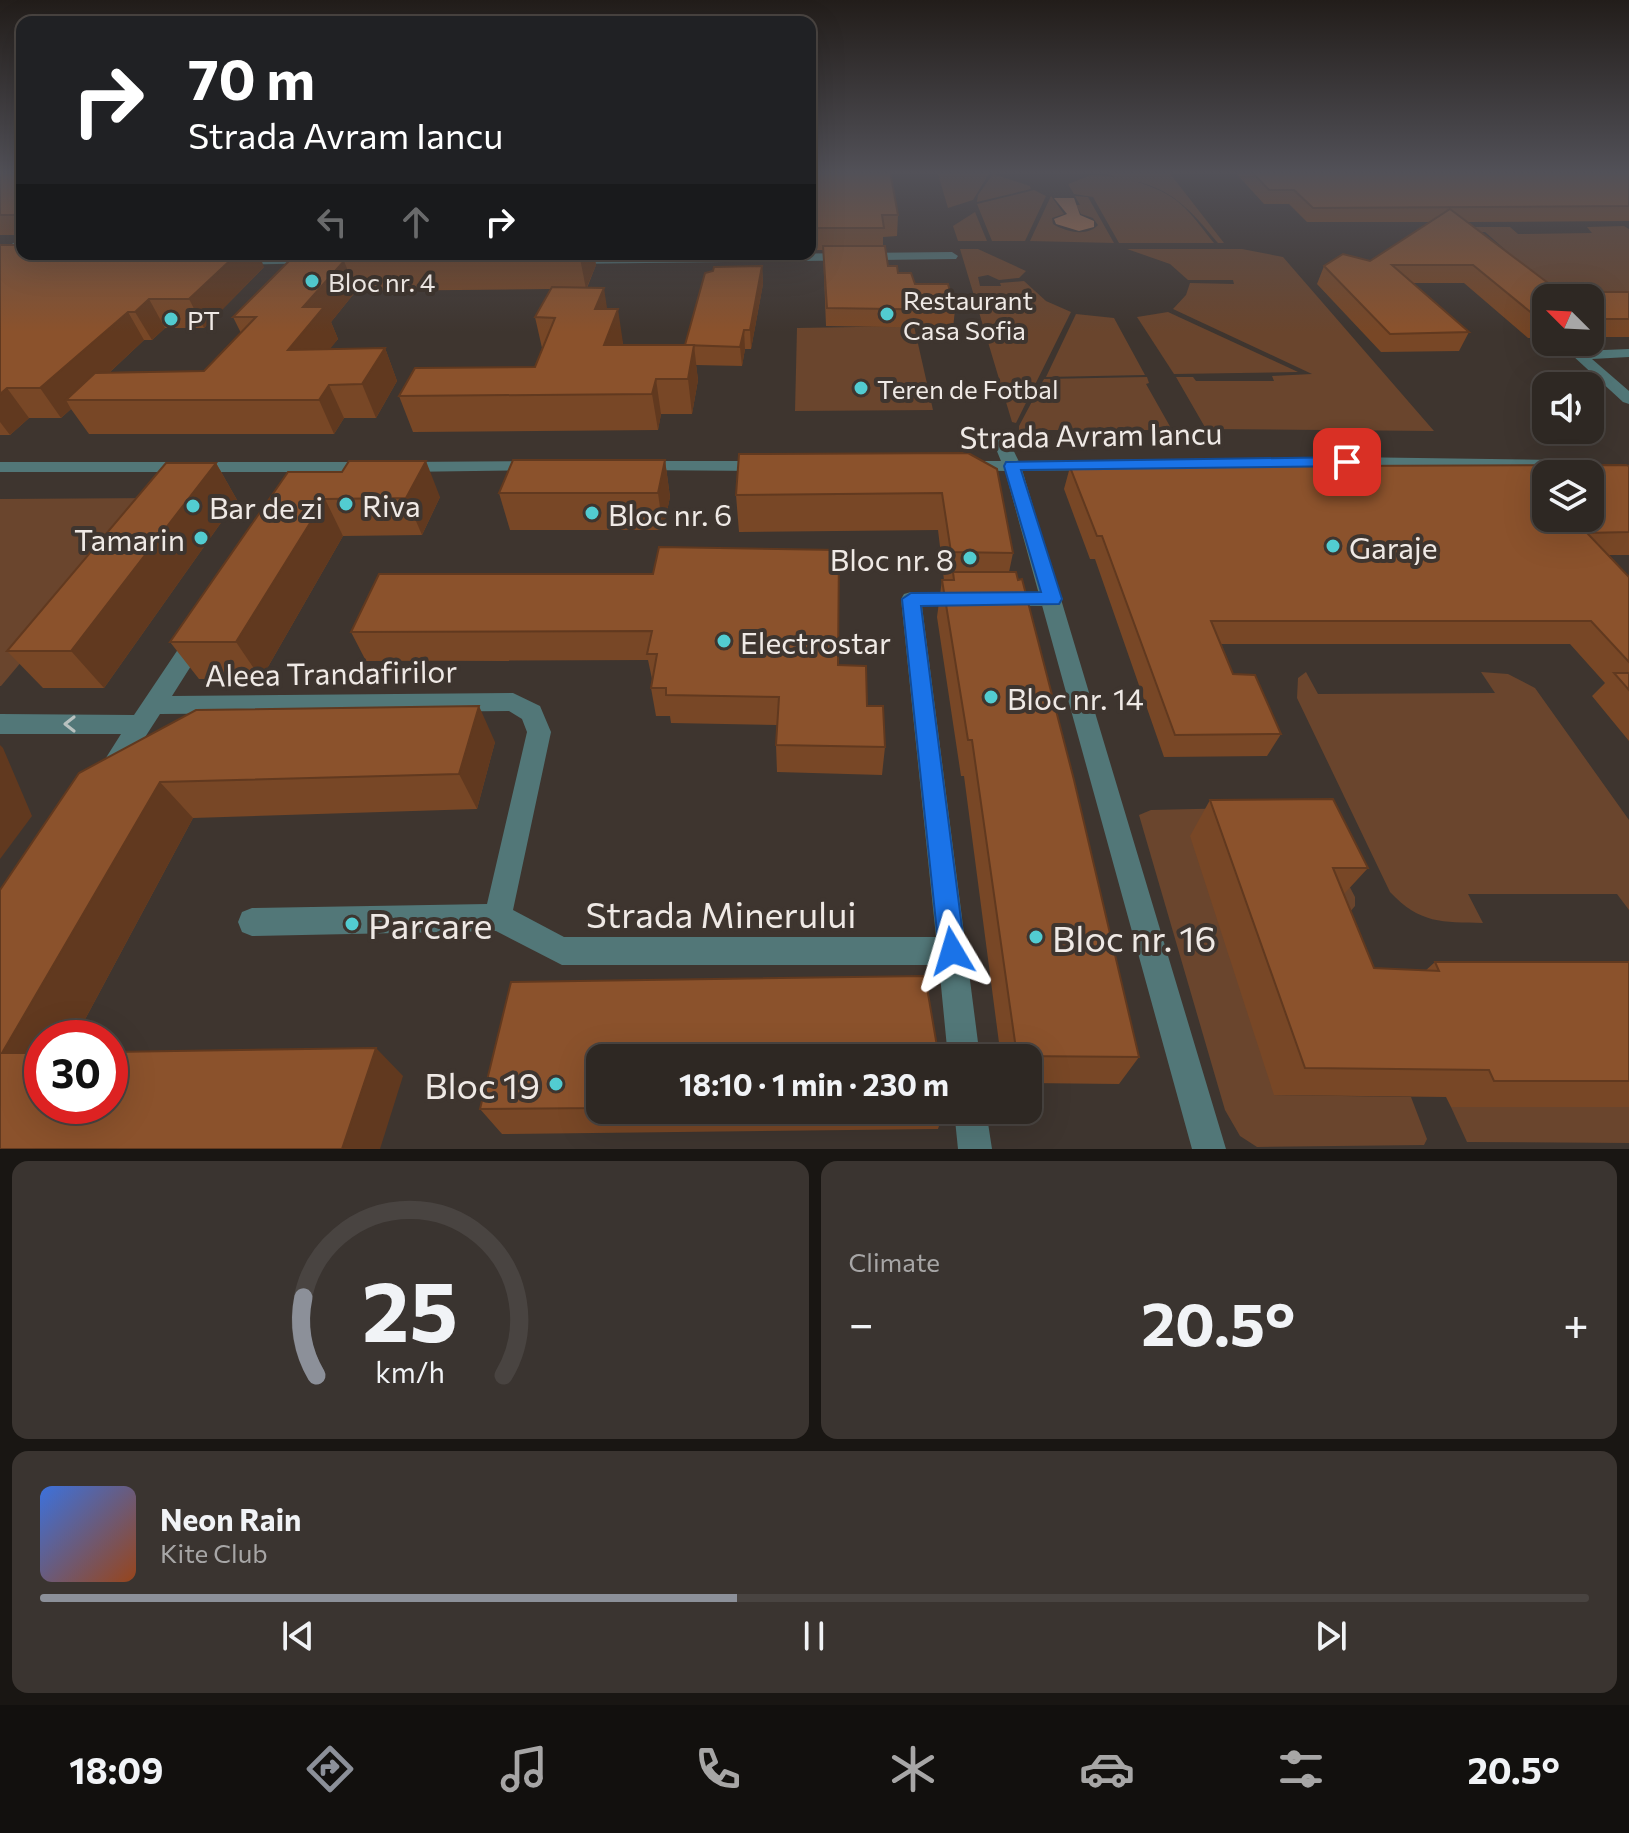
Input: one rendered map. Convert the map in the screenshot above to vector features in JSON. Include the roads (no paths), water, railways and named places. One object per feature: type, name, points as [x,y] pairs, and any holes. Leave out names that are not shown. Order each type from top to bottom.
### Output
[{"type":"street","points":[[0,259],[16,247]]},
{"type":"street","points":[[816,257],[952,256]]},
{"type":"street","points":[[0,259],[21,261]]},
{"type":"street","points":[[220,261],[327,260]]},
{"type":"street","points":[[1629,353],[1579,355],[1629,399]]},
{"type":"street","points":[[1000,439],[1012,466],[1053,599],[1209,1149]]},
{"type":"street","name":"Strada Avram Iancu","points":[[943,466],[1347,462],[1532,465]]},
{"type":"street","points":[[301,485],[313,466]]},
{"type":"street","points":[[0,467],[558,466]]},
{"type":"street","points":[[620,466],[789,466]]},
{"type":"street","points":[[962,1044],[911,599],[1053,599]]},
{"type":"street","points":[[96,791],[205,628]]},
{"type":"street","name":"Aleea Trandafirilor","points":[[0,724],[146,715],[513,702],[532,713],[539,732],[498,917]]},
{"type":"street","points":[[252,922],[498,917]]},
{"type":"street","name":"Strada Minerului","points":[[498,917],[562,951],[952,951]]},
{"type":"street","points":[[972,1124],[975,1149]]},
{"type":"place","name":"Bloc nr. 4","points":[[312,281]]},
{"type":"place","name":"Restaurant Casa Sofia","points":[[887,314]]},
{"type":"place","name":"PT","points":[[171,319]]},
{"type":"place","name":"Teren de Fotbal","points":[[861,388]]},
{"type":"place","name":"Riva","points":[[346,504]]},
{"type":"place","name":"Bar de zi","points":[[193,506]]},
{"type":"place","name":"Bloc nr. 6","points":[[592,513]]},
{"type":"place","name":"Tamarin","points":[[201,538]]},
{"type":"place","name":"Garaje","points":[[1333,546]]},
{"type":"place","name":"Bloc nr. 8","points":[[970,558]]},
{"type":"place","name":"Electrostar","points":[[724,641]]},
{"type":"place","name":"Bloc nr. 14","points":[[991,697]]},
{"type":"place","name":"Parcare","points":[[352,924]]},
{"type":"place","name":"Bloc nr. 16","points":[[1036,937]]},
{"type":"place","name":"Bloc 19","points":[[556,1084]]}]
